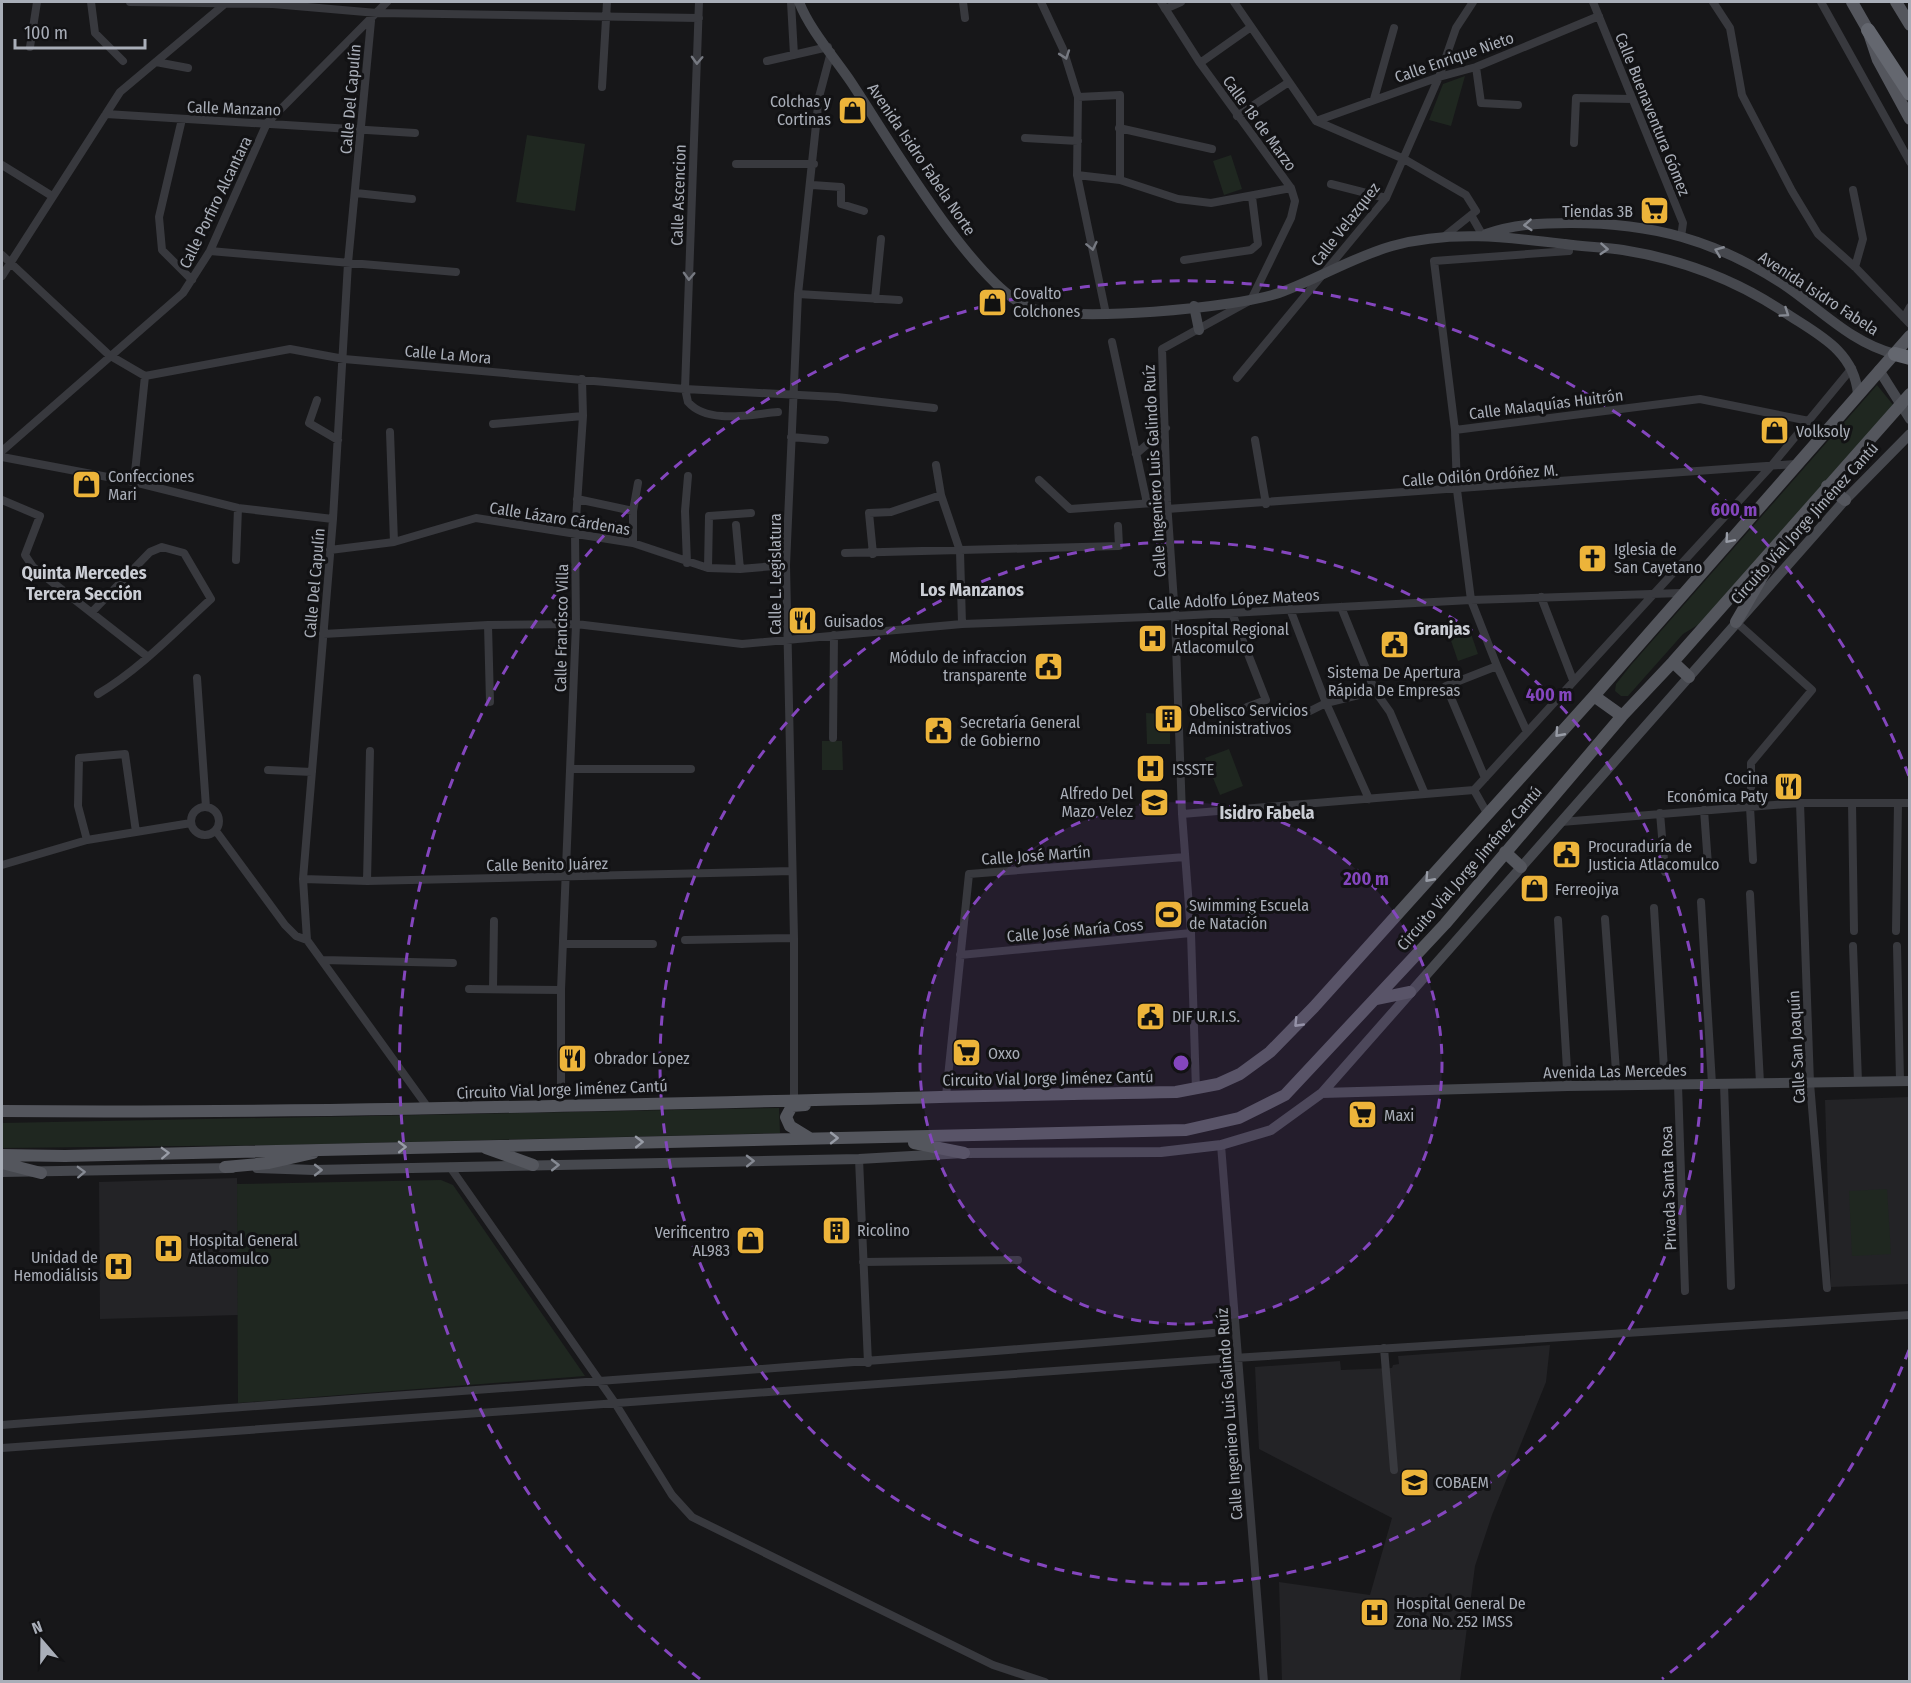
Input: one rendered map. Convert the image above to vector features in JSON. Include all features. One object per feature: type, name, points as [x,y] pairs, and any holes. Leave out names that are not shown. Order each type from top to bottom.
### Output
[{"type":"highway","points":[[1868,30],[1908,92]]},
{"type":"highway","points":[[1895,354],[1910,358]]},
{"type":"main road","points":[[1852,2],[1868,30],[1878,60],[1910,119]]},
{"type":"main road","points":[[1896,2],[1910,25]]},
{"type":"main road","points":[[1906,2],[1910,10]]},
{"type":"main road","name":"Circuito Vial Jorge Jiménez Cantú","points":[[2,1111],[204,1113],[1196,1090],[1240,1074],[1270,1052],[1314,1007],[1594,696],[1681,593],[1910,336]]},
{"type":"main road","name":"Circuito Vial Jorge Jiménez Cantú","points":[[2,1155],[65,1156],[1186,1130],[1239,1118],[1285,1095],[1376,999],[1445,924],[1622,716],[1673,662],[1905,399]]},
{"type":"main road","points":[[1827,486],[1845,500]]},
{"type":"main road","points":[[1736,622],[1789,531]]},
{"type":"main road","points":[[1673,662],[1689,677]]},
{"type":"main road","points":[[1594,696],[1622,716]]},
{"type":"main road","points":[[1505,852],[1521,867]]},
{"type":"main road","points":[[1376,999],[1410,992]]},
{"type":"main road","points":[[810,1138],[787,1122],[787,1111],[792,1106],[873,1103],[895,1098]]},
{"type":"main road","points":[[892,1138],[964,1153]]},
{"type":"main road","points":[[479,1146],[533,1166]]},
{"type":"main road","points":[[225,1167],[269,1163],[335,1148]]},
{"type":"main road","points":[[2,1163],[41,1173]]},
{"type":"street","points":[[30,47],[36,2]]},
{"type":"street","points":[[91,2],[95,33],[123,61]]},
{"type":"street","points":[[130,2],[273,3],[377,13],[699,18]]},
{"type":"street","name":"Calle Porfiro Alcantara","points":[[2,451],[109,355],[183,293],[210,251],[267,123],[387,2]]},
{"type":"street","points":[[602,87],[607,2]]},
{"type":"street","name":"Calle Ascencion","points":[[685,389],[699,2]]},
{"type":"street","points":[[791,2],[794,55]]},
{"type":"street","name":"Avenida Isidro Fabela Norte","points":[[799,2],[946,226],[1009,296],[1030,308],[1061,314],[1106,314],[1251,300],[1280,292],[1324,273]]},
{"type":"street","points":[[963,2],[965,18]]},
{"type":"street","points":[[1041,2],[1063,49],[1078,97],[1077,175],[1106,314]]},
{"type":"street","name":"Calle 18 de Marzo","points":[[1161,2],[1237,116],[1291,188],[1294,201],[1291,218],[1251,300]]},
{"type":"street","points":[[1165,9],[1181,2]]},
{"type":"street","points":[[1234,2],[1316,121],[1404,159],[1466,195],[1476,211],[1446,235]]},
{"type":"street","name":"Calle Velazquez","points":[[1237,378],[1386,198],[1439,77],[1456,28],[1473,2]]},
{"type":"street","name":"Calle Buenaventura Gómez","points":[[1593,2],[1683,223],[1681,237]]},
{"type":"street","points":[[1713,2],[1730,28],[1742,95],[1792,191],[1818,234],[1855,267],[1907,321]]},
{"type":"street","points":[[1821,2],[1910,162]]},
{"type":"street","points":[[2,276],[120,92],[226,3]]},
{"type":"street","name":"Calle Enrique Nieto","points":[[1316,121],[1439,77],[1476,67],[1599,16]]},
{"type":"street","name":"Calle Del Capulín","points":[[307,940],[303,879],[333,519],[348,263],[370,21]]},
{"type":"street","points":[[1200,63],[1251,27]]},
{"type":"street","points":[[1374,99],[1394,28]]},
{"type":"street","points":[[767,61],[830,50]]},
{"type":"street","name":"Calle L. Legislatura","points":[[794,1099],[794,938],[786,564],[798,294],[812,185],[819,97],[830,50]]},
{"type":"street","points":[[156,62],[188,68]]},
{"type":"street","points":[[1476,67],[1481,103],[1518,105]]},
{"type":"street","points":[[1237,116],[1289,82]]},
{"type":"street","points":[[1078,97],[1120,95],[1120,180]]},
{"type":"street","points":[[1574,143],[1576,98],[1632,99]]},
{"type":"street","name":"Calle Manzano","points":[[105,114],[415,133]]},
{"type":"street","points":[[182,119],[159,217],[162,250],[192,280]]},
{"type":"street","points":[[1119,128],[1212,149]]},
{"type":"street","points":[[1026,138],[1078,141]]},
{"type":"street","points":[[736,164],[813,164]]},
{"type":"street","points":[[2,165],[52,196]]},
{"type":"street","points":[[1077,175],[1120,180],[1178,199],[1211,204],[1291,188]]},
{"type":"street","points":[[1331,184],[1386,198]]},
{"type":"street","points":[[812,185],[841,187],[841,204],[864,211]]},
{"type":"street","points":[[1853,190],[1863,239],[1855,267]]},
{"type":"street","points":[[356,193],[412,199]]},
{"type":"street","points":[[1184,260],[1251,250],[1258,244],[1252,197]]},
{"type":"street","points":[[1471,215],[1483,236]]},
{"type":"street","points":[[1455,430],[1434,261],[1569,251],[1567,237],[1574,224]]},
{"type":"street","name":"Avenida Isidro Fabela","points":[[1483,236],[1507,227],[1574,224],[1619,224],[1664,231],[1742,260],[1783,285],[1868,345],[1895,354]]},
{"type":"street","name":"Avenida Isidro Fabela","points":[[1324,273],[1393,246],[1446,235],[1483,236],[1622,250],[1672,260],[1722,278],[1776,307],[1840,350],[1852,368],[1858,394]]},
{"type":"street","points":[[875,299],[881,239]]},
{"type":"street","points":[[210,251],[456,272]]},
{"type":"street","points":[[2,255],[109,355],[146,376],[134,482]]},
{"type":"street","points":[[798,294],[899,300]]},
{"type":"street","name":"Calle Ingeniero Luis Galindo Ruíz","points":[[1196,1090],[1191,933],[1182,814],[1175,616],[1167,506],[1162,349],[1251,300]]},
{"type":"street","points":[[1194,306],[1199,330]]},
{"type":"street","points":[[1907,321],[1910,307]]},
{"type":"street","points":[[1840,350],[1851,334]]},
{"type":"street","points":[[1112,342],[1147,503]]},
{"type":"street","name":"Calle La Mora","points":[[146,376],[290,350],[344,359],[685,389],[837,396],[934,408]]},
{"type":"street","points":[[1182,814],[1474,790],[1772,465],[1852,368]]},
{"type":"street","points":[[1880,370],[1905,399],[1910,419]]},
{"type":"street","name":"Calle Francisco Villa","points":[[561,1106],[561,990],[576,624],[575,534],[583,416],[582,379]]},
{"type":"street","points":[[685,389],[688,402],[704,413],[736,416],[778,412]]},
{"type":"street","name":"Calle Malaquías Huitrón","points":[[1527,732],[1497,666],[1471,600],[1457,490],[1455,430],[1700,399],[1809,421]]},
{"type":"street","points":[[317,400],[309,423],[338,440]]},
{"type":"street","points":[[493,424],[583,416]]},
{"type":"street","points":[[1136,454],[1166,428]]},
{"type":"street","points":[[390,432],[394,542]]},
{"type":"street","name":"Circuito Vial Jorge Jiménez Cantú","points":[[2,1172],[41,1173],[225,1167],[314,1170],[859,1159],[964,1153],[1161,1152],[1221,1145],[1271,1130],[1322,1094],[1736,622],[1845,500],[1910,434]]},
{"type":"street","points":[[791,437],[825,440]]},
{"type":"street","points":[[1255,440],[1266,504]]},
{"type":"street","points":[[2,456],[134,482],[238,508],[333,519]]},
{"type":"street","name":"Calle Odilón Ordóñez M.","points":[[1039,480],[1070,509],[1147,503],[1167,506],[1266,504],[1795,464]]},
{"type":"street","points":[[936,465],[941,495],[960,551],[962,624]]},
{"type":"street","points":[[687,562],[685,511],[688,476]]},
{"type":"street","points":[[633,543],[633,510],[638,483]]},
{"type":"street","points":[[873,554],[869,513],[891,512],[941,495]]},
{"type":"street","points":[[577,499],[633,510]]},
{"type":"street","points":[[2,500],[40,516],[25,555],[33,567],[148,657]]},
{"type":"street","points":[[237,560],[238,508]]},
{"type":"street","points":[[708,568],[709,516],[751,513]]},
{"type":"street","name":"Calle Lázaro Cárdenas","points":[[330,550],[394,542],[476,518],[633,543],[708,568],[740,569],[786,564]]},
{"type":"street","points":[[736,525],[740,569]]},
{"type":"street","points":[[845,553],[1119,546],[1118,526]]},
{"type":"street","points":[[92,612],[150,552],[162,547],[184,553],[211,599],[148,657],[98,694]]},
{"type":"street","name":"Calle Adolfo López Mateos","points":[[323,634],[488,625],[576,624],[742,644],[962,624],[1175,616],[1471,600],[1681,593]]},
{"type":"street","points":[[1541,597],[1573,680]]},
{"type":"street","points":[[1341,607],[1375,691],[1390,712],[1425,794]]},
{"type":"street","points":[[1290,609],[1326,703],[1369,799]]},
{"type":"street","points":[[1232,613],[1266,700],[1247,707]]},
{"type":"street","points":[[1736,622],[1812,690],[1751,763],[1750,788]]},
{"type":"street","points":[[488,625],[490,702]]},
{"type":"street","points":[[833,738],[834,635]]},
{"type":"street","points":[[1485,778],[1446,686],[1497,666]]},
{"type":"street","points":[[197,678],[206,807]]},
{"type":"street","points":[[1310,711],[1326,703],[1375,691]]},
{"type":"street","points":[[367,881],[370,751]]},
{"type":"street","points":[[87,840],[78,806],[79,758],[126,754],[135,832]]},
{"type":"street","points":[[570,769],[691,770]]},
{"type":"street","points":[[268,770],[312,772]]},
{"type":"street","points":[[1474,790],[1487,813]]},
{"type":"street","points":[[1562,822],[1800,803],[1910,803]]},
{"type":"street","name":"Calle San Joaquín","points":[[1800,803],[1810,1083],[1827,1288]]},
{"type":"street","points":[[1852,803],[1854,931]]},
{"type":"street","points":[[1896,931],[1898,803]]},
{"type":"street","points":[[206,807],[195,812],[191,823],[195,831],[203,836],[216,831]]},
{"type":"street","points":[[206,807],[214,811],[219,818],[216,831],[285,926],[296,936],[307,940],[429,1109]]},
{"type":"street","points":[[1750,807],[1753,860]]},
{"type":"street","points":[[1704,810],[1708,865]]},
{"type":"street","points":[[1660,813],[1665,872]]},
{"type":"street","points":[[2,865],[87,840],[191,823]]},
{"type":"street","name":"Calle José Martín","points":[[946,1096],[969,873],[1185,857]]},
{"type":"street","name":"Calle Benito Juárez","points":[[303,879],[367,881],[792,872]]},
{"type":"street","points":[[1750,894],[1760,1083]]},
{"type":"street","points":[[1701,903],[1718,1084],[1731,1286]]},
{"type":"street","points":[[1654,908],[1665,1085]]},
{"type":"street","points":[[1605,919],[1617,1086]]},
{"type":"street","points":[[1558,920],[1568,1086]]},
{"type":"street","points":[[493,988],[494,921]]},
{"type":"street","name":"Calle José María Coss","points":[[960,955],[1191,933]]},
{"type":"street","points":[[685,940],[794,938]]},
{"type":"street","points":[[563,944],[654,944]]},
{"type":"street","points":[[1853,946],[1858,1082]]},
{"type":"street","points":[[1897,946],[1905,1081]]},
{"type":"street","points":[[322,960],[453,963]]},
{"type":"street","points":[[469,989],[561,990]]},
{"type":"street","name":"Avenida Las Mercedes","points":[[1322,1094],[1568,1086],[1905,1081]]},
{"type":"street","name":"Privada Santa Rosa","points":[[1678,1085],[1685,1291]]},
{"type":"street","name":"Calle Ingeniero Luis Galindo Ruíz","points":[[1221,1145],[1264,1682]]},
{"type":"street","points":[[859,1159],[868,1363]]},
{"type":"street","points":[[450,1167],[615,1403],[672,1495],[692,1517],[993,1665],[1045,1682]]},
{"type":"street","points":[[863,1262],[1018,1260]]},
{"type":"street","points":[[2,1448],[1239,1357],[1910,1315]]},
{"type":"street","points":[[2,1425],[598,1380],[868,1363],[1213,1334]]},
{"type":"street","points":[[1384,1348],[1394,1470]]},
{"type":"shaded area","points":[[1465,76],[1451,126],[1429,120],[1443,84]]},
{"type":"shaded area","points":[[527,135],[585,144],[575,211],[516,202]]},
{"type":"shaded area","points":[[1231,155],[1242,189],[1224,195],[1213,161]]},
{"type":"shaded area","points":[[1877,385],[1894,406],[1701,623],[1683,634],[1628,696],[1621,696],[1615,691],[1616,684],[1631,665]]},
{"type":"shaded area","points":[[1467,622],[1478,654],[1458,661],[1447,629]]},
{"type":"shaded area","points":[[1146,713],[1163,714],[1164,728],[1170,728],[1170,744],[1147,744]]},
{"type":"shaded area","points":[[822,741],[842,741],[843,770],[822,770]]},
{"type":"shaded area","points":[[1229,749],[1243,786],[1220,795],[1205,758]]},
{"type":"shaded area","points":[[1909,1097],[1909,1284],[1831,1287],[1825,1100]]},
{"type":"shaded area","points":[[779,1108],[780,1133],[284,1145],[2,1148],[2,1123]]},
{"type":"shaded area","name":"Hospital General Atlacomulco","points":[[237,1178],[238,1315],[100,1319],[99,1182]]},
{"type":"shaded area","points":[[441,1180],[453,1185],[585,1376],[238,1403],[237,1184]]},
{"type":"shaded area","points":[[1887,1189],[1891,1254],[1852,1256],[1849,1191]]},
{"type":"shaded area","name":"COBAEM","points":[[1550,1345],[1546,1382],[1492,1515],[1475,1566],[1460,1681],[1282,1681],[1279,1582],[1370,1595],[1392,1518],[1259,1449],[1255,1367],[1340,1361],[1341,1370],[1392,1368],[1393,1365],[1399,1364],[1398,1356]]},
{"type":"place","name":"Colchas y Cortinas","points":[[852,110]]},
{"type":"place","name":"Tiendas 3B","points":[[1654,211]]},
{"type":"place","name":"Covalto Colchones","points":[[992,302]]},
{"type":"place","name":"Volksoly","points":[[1775,431]]},
{"type":"place","name":"Confecciones Mari","points":[[87,485]]},
{"type":"place","name":"Iglesia de San Cayetano","points":[[1593,558]]},
{"type":"place","name":"Guisados","points":[[803,621]]},
{"type":"place","name":"Hospital Regional Atlacomulco","points":[[1153,638]]},
{"type":"place","name":"Sistema De Apertura Rápida De Empresas","points":[[1394,644]]},
{"type":"place","name":"Módulo de infraccion transparente","points":[[1048,666]]},
{"type":"place","name":"Obelisco Servicios Administrativos","points":[[1168,719]]},
{"type":"place","name":"Secretaría General de Gobierno","points":[[939,731]]},
{"type":"place","name":"ISSSTE","points":[[1151,769]]},
{"type":"place","name":"Cocina Económica Paty","points":[[1789,787]]},
{"type":"place","name":"Alfredo Del Mazo Velez","points":[[1154,802]]},
{"type":"place","name":"Procuraduría de Justicia Atlacomulco","points":[[1567,855]]},
{"type":"place","name":"Ferreojiya","points":[[1534,889]]},
{"type":"place","name":"Swimming Escuela de Natación","points":[[1168,914]]},
{"type":"place","name":"DIF U.R.I.S.","points":[[1151,1016]]},
{"type":"place","name":"Oxxo","points":[[967,1053]]},
{"type":"place","name":"Obrador Lopez","points":[[573,1058]]},
{"type":"place","name":"Maxi","points":[[1363,1115]]},
{"type":"place","name":"Ricolino","points":[[836,1230]]},
{"type":"place","name":"Verificentro AL983","points":[[751,1241]]},
{"type":"place","name":"Hospital General Atlacomulco","points":[[168,1249]]},
{"type":"place","name":"Unidad de Hemodiálisis","points":[[119,1266]]},
{"type":"place","name":"COBAEM","points":[[1414,1482]]},
{"type":"place","name":"Hospital General De Zona No. 252 IMSS","points":[[1375,1612]]},
{"type":"district","name":"Quinta Mercedes Tercera Sección","points":[[84,583]]},
{"type":"district","name":"Los Manzanos","points":[[972,590]]},
{"type":"district","name":"Granjas","points":[[1442,629]]},
{"type":"district","name":"Isidro Fabela","points":[[1267,813]]}]
